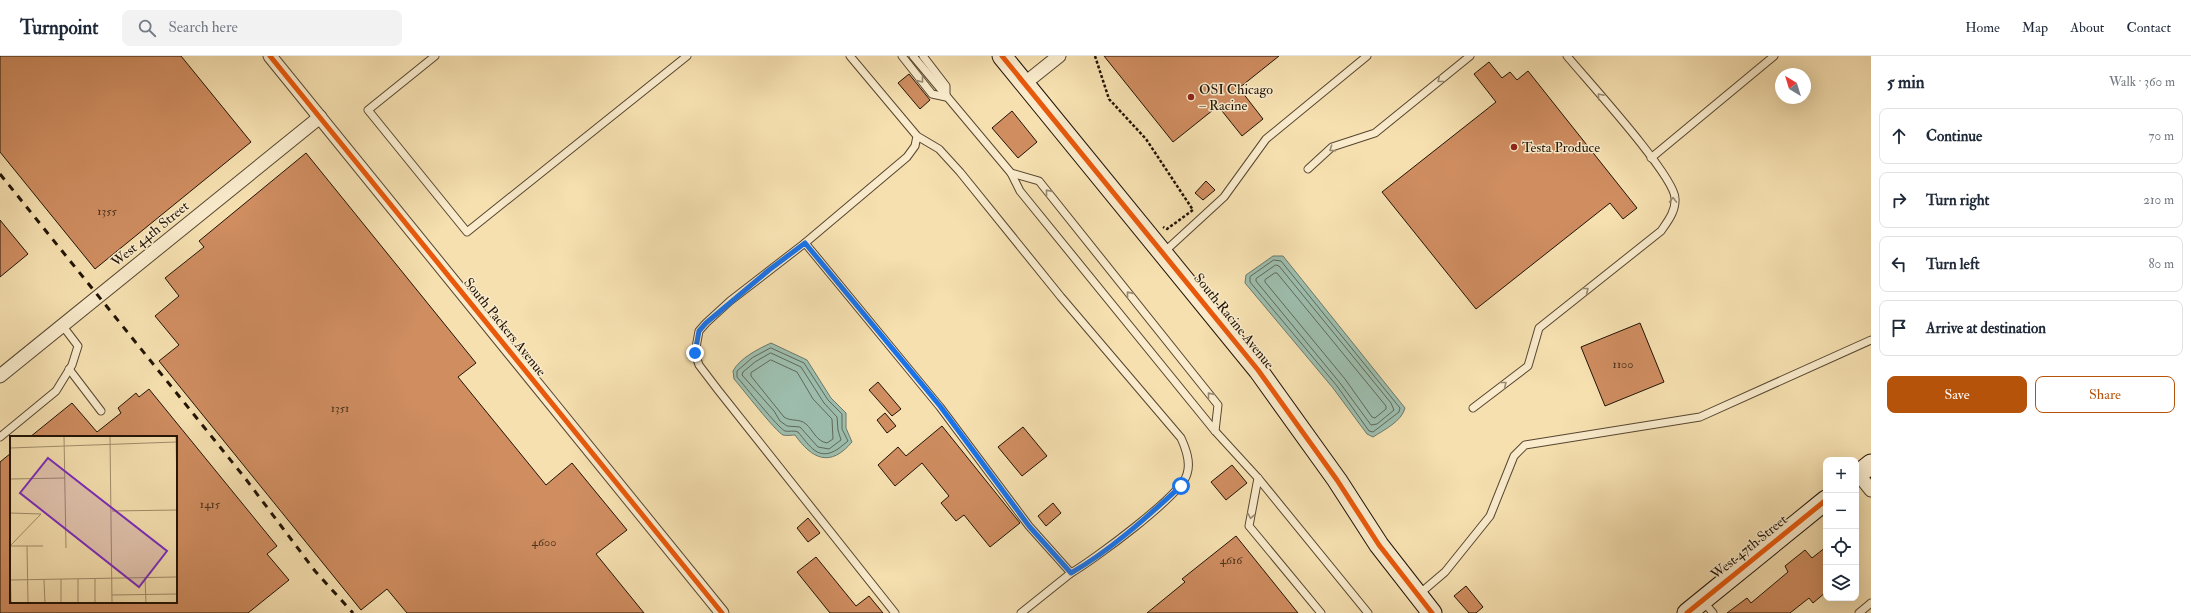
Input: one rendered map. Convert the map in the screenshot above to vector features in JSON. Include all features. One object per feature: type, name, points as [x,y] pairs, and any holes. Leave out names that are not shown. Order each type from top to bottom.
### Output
[{"type":"street","name":"South Packers Avenue","points":[[270,56],[722,613]]},
{"type":"street","name":"South Racine Avenue","points":[[1002,56],[1272,388],[1337,480],[1379,545],[1432,613]]},
{"type":"street","points":[[1024,84],[1059,56]]},
{"type":"street","name":"West 44th Street","points":[[0,376],[320,117]]},
{"type":"street","points":[[1862,471],[1871,490]]},
{"type":"street","name":"West 47th Street","points":[[1687,613],[1707,607],[1823,503]]},
{"type":"lane","points":[[435,56],[368,110],[467,232],[687,56]]},
{"type":"lane","points":[[850,56],[917,136],[939,149],[960,172],[1062,297],[1181,438],[1186,451],[1187,474],[1181,486],[1160,505],[1087,564],[1071,573],[1021,613]]},
{"type":"lane","points":[[902,56],[932,94],[946,97]]},
{"type":"lane","points":[[913,56],[946,97],[1012,173],[1020,191],[1215,431],[1258,478],[1368,613]]},
{"type":"lane","points":[[923,56],[946,86],[946,97]]},
{"type":"lane","points":[[1163,253],[1224,196],[1266,139],[1367,56]]},
{"type":"lane","points":[[1308,169],[1332,147],[1374,133],[1470,56]]},
{"type":"lane","points":[[1473,408],[1528,366],[1539,328],[1661,231],[1672,215],[1675,198],[1671,185],[1651,158],[1567,56]]},
{"type":"lane","points":[[1651,158],[1774,56]]},
{"type":"lane","points":[[895,613],[718,390],[699,365],[695,353],[699,331],[706,323],[736,297],[805,243],[906,157],[915,146],[917,136]]},
{"type":"lane","points":[[1012,173],[1039,181],[1218,406],[1215,431]]},
{"type":"lane","points":[[805,243],[940,406],[1029,526],[1071,573]]},
{"type":"lane","points":[[0,437],[56,392],[69,369],[78,346],[62,325]]},
{"type":"lane","points":[[1418,595],[1445,572],[1490,516],[1514,456],[1525,445],[1700,417],[1871,340]]},
{"type":"lane","points":[[69,369],[101,411]]},
{"type":"lane","points":[[1258,478],[1249,526],[1321,613]]},
{"type":"lane","points":[[1859,613],[1871,603]]},
{"type":"path","points":[[1095,56],[1109,99],[1146,139],[1193,210],[1167,229],[1157,223]]},
{"type":"water","points":[[1273,256],[1283,256],[1405,408],[1403,413],[1396,421],[1373,437],[1367,434],[1333,388],[1245,283],[1246,275]]},
{"type":"water","points":[[771,343],[807,360],[831,398],[846,413],[846,428],[852,442],[844,450],[829,458],[822,457],[815,455],[808,450],[795,435],[783,435],[766,418],[734,379],[733,371],[740,362],[755,351]]},
{"type":"building","points":[[0,56],[181,56],[251,142],[95,269],[0,152]]},
{"type":"building","name":"OSI Chicago – Racine","points":[[1104,56],[1279,56],[1239,88],[1263,119],[1242,136],[1218,106],[1173,142]]},
{"type":"building","name":"Testa Produce","points":[[1489,62],[1502,78],[1510,72],[1517,80],[1528,71],[1637,208],[1623,219],[1610,203],[1476,309],[1382,192],[1496,102],[1474,74]]},
{"type":"building","points":[[909,74],[930,100],[920,109],[898,83]]},
{"type":"building","points":[[1012,111],[1037,142],[1018,158],[992,128]]},
{"type":"building","points":[[306,153],[476,363],[458,377],[546,485],[572,463],[627,530],[596,554],[644,613],[407,613],[387,589],[361,610],[159,361],[179,345],[155,316],[179,296],[165,278],[204,247],[199,241]]},
{"type":"building","points":[[1206,181],[1215,190],[1203,200],[1195,193]]},
{"type":"building","points":[[0,220],[28,254],[0,277]]},
{"type":"building","points":[[1640,323],[1664,382],[1605,406],[1581,347]]},
{"type":"building","points":[[878,382],[901,409],[892,416],[869,390]]},
{"type":"building","points":[[149,389],[277,546],[267,554],[289,580],[248,613],[0,613],[0,462],[10,454],[10,603],[177,603],[177,436],[31,436],[72,403],[97,432],[121,413],[118,408],[136,393],[139,397]]},
{"type":"building","points":[[885,413],[896,426],[887,433],[877,420]]},
{"type":"building","points":[[942,426],[1020,523],[990,547],[964,515],[956,521],[941,503],[949,496],[922,463],[895,486],[878,465],[898,447],[906,456]]},
{"type":"building","points":[[1023,427],[1047,456],[1022,476],[998,447]]},
{"type":"building","points":[[1232,465],[1247,483],[1226,500],[1211,482]]},
{"type":"building","points":[[1053,503],[1061,513],[1046,526],[1038,516]]},
{"type":"building","points":[[808,518],[820,533],[808,542],[797,528]]},
{"type":"building","points":[[1236,536],[1298,613],[1147,613],[1185,582],[1182,579]]},
{"type":"building","points":[[1823,549],[1823,595],[1813,603],[1809,598],[1790,613],[1727,613],[1747,598],[1751,603],[1788,572],[1785,566],[1805,550],[1812,558]]},
{"type":"building","points":[[816,557],[856,606],[869,596],[883,613],[830,613],[797,572]]},
{"type":"building","points":[[1466,586],[1483,607],[1476,613],[1469,613],[1454,596]]},
{"type":"railway","points":[[0,174],[245,478],[315,571],[353,613]]},
{"type":"cycle path","points":[[270,56],[722,613]]},
{"type":"cycle path","points":[[1002,56],[1258,370],[1337,480],[1379,545],[1432,613]]},
{"type":"cycle path","points":[[1687,613],[1823,502]]},
{"type":"place","name":"OSI Chicago – Racine","points":[[1191,97]]},
{"type":"place","name":"Testa Produce","points":[[1514,147]]},
{"type":"route","points":[[695,353],[699,331],[706,323],[730,301],[805,243],[940,406],[1029,526],[1071,573],[1087,564],[1160,505],[1181,486]]}]
